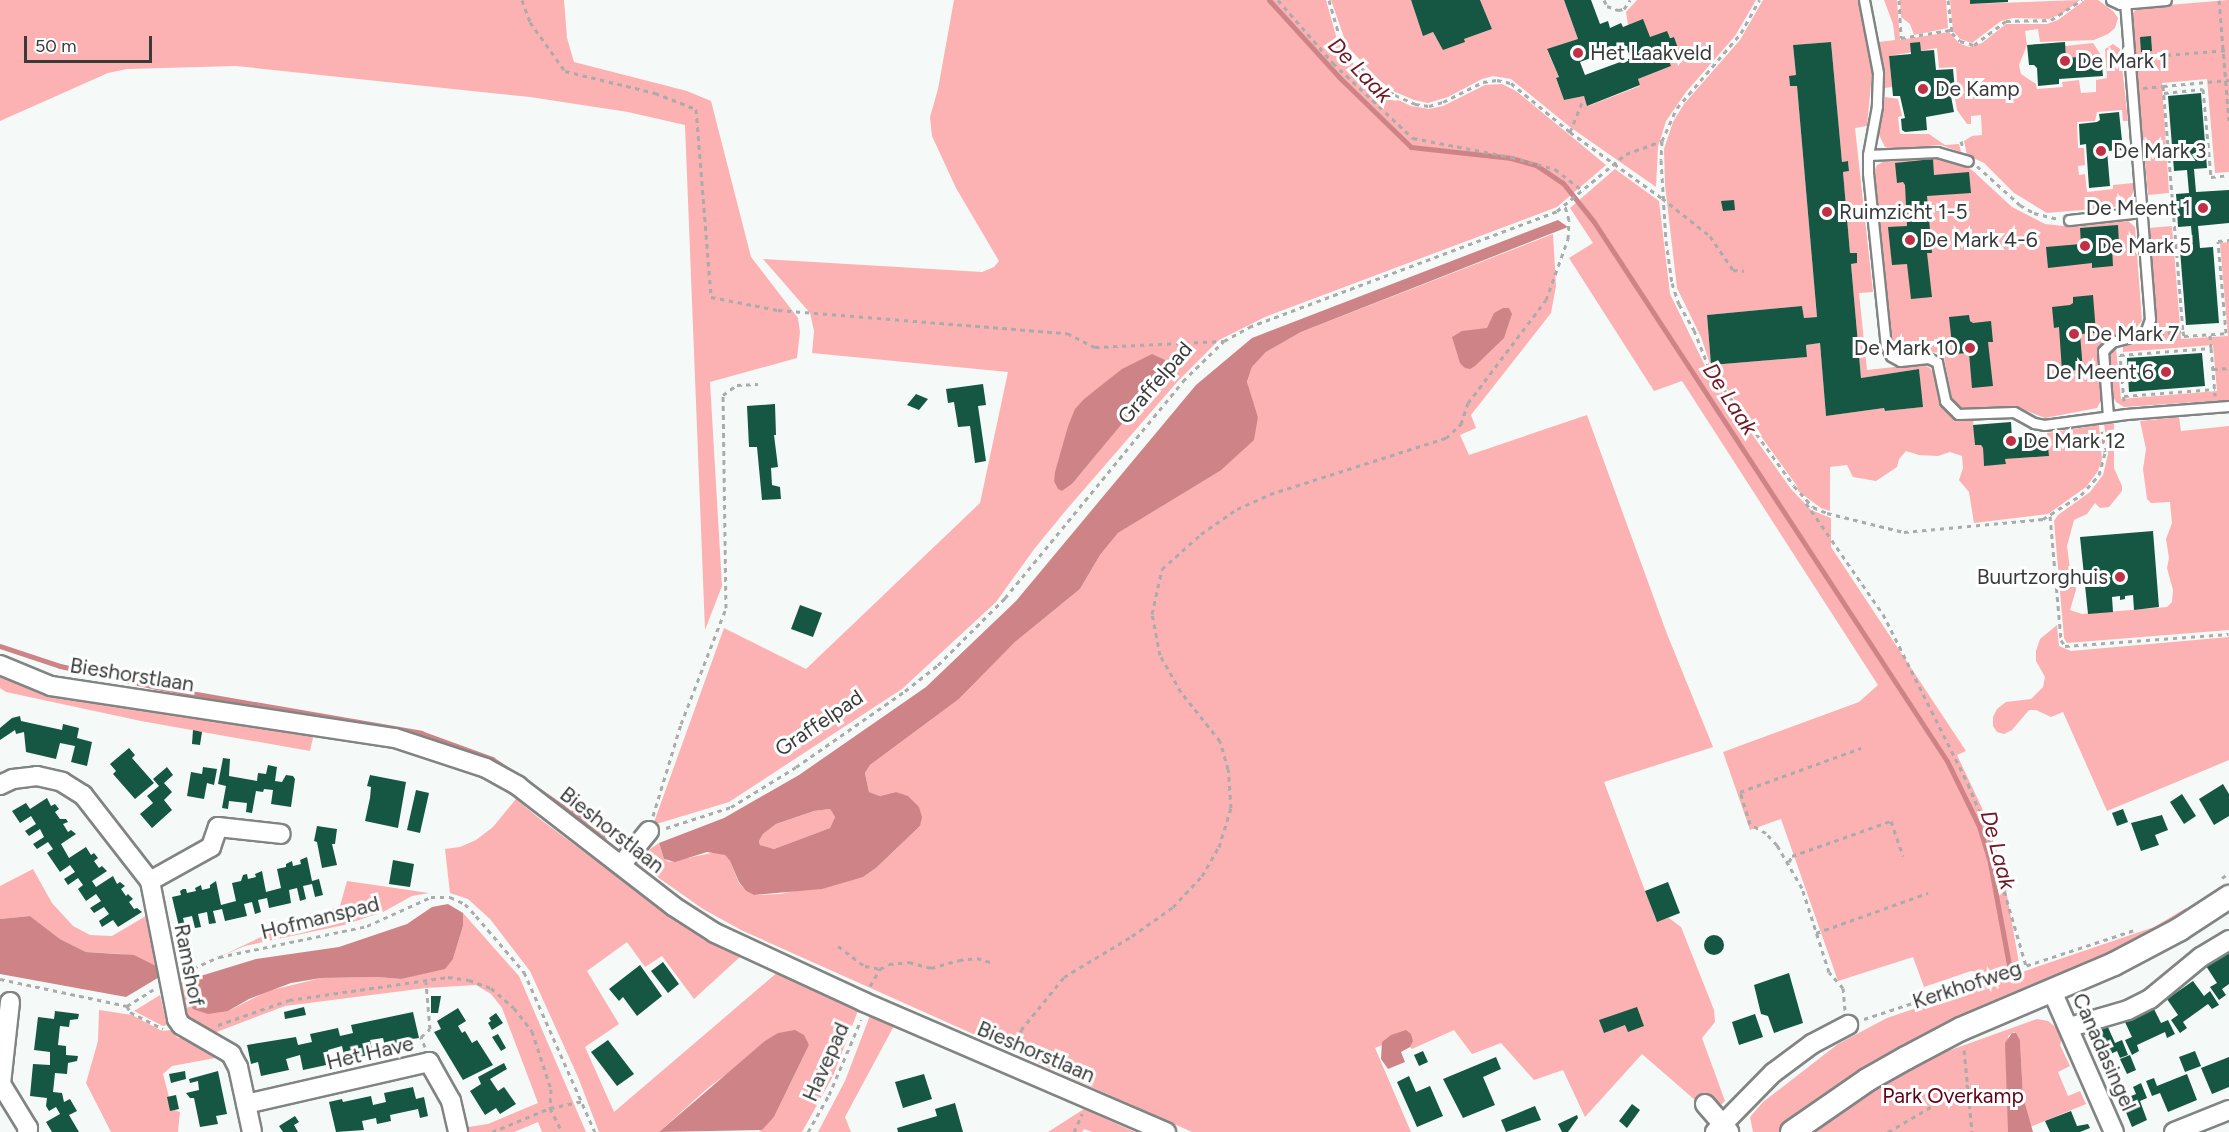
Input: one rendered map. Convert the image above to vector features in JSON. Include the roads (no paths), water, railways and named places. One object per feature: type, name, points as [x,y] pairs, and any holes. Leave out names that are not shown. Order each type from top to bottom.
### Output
[{"type":"street","name":"Bieshorstlaan","points":[[0,665],[51,686],[395,738],[486,768],[518,786],[673,906],[715,933],[866,1003],[1166,1132]]},
{"type":"street","points":[[0,785],[13,779],[37,776],[62,782],[83,795],[150,881],[211,847],[218,826],[281,834]]},
{"type":"street","points":[[621,865],[649,831]]},
{"type":"street","name":"Ramshof","points":[[150,881],[174,1011],[189,1030],[231,1054],[238,1067],[252,1132]]},
{"type":"street","name":"Kerkhofweg","points":[[1792,1132],[1867,1080],[1961,1029],[2052,991],[2146,947],[2224,888]]},
{"type":"street","points":[[2070,1027],[2128,1010],[2150,999],[2201,957],[2229,940]]},
{"type":"street","name":"Canadasingel","points":[[2052,991],[2070,1027],[2114,1132]]},
{"type":"street","points":[[10,1002],[1,1057],[1,1084],[28,1128],[27,1132]]},
{"type":"street","points":[[1705,1104],[1722,1129],[1755,1090],[1791,1059],[1846,1026]]},
{"type":"street","name":"Het Have","points":[[246,1104],[429,1062],[451,1101],[458,1132]]},
{"type":"street","points":[[2174,1132],[2229,1110]]},
{"type":"lane","points":[[1864,0],[1878,73],[1877,106],[1868,155],[1886,346],[1891,356],[1900,360],[1928,358],[1937,362],[1945,401],[1958,414],[2014,412],[2034,423],[2044,425],[2104,416],[2229,406]]},
{"type":"lane","points":[[2110,0],[2125,4],[2166,0]]},
{"type":"lane","points":[[2104,416],[2103,351],[2112,342],[2139,335],[2147,329],[2150,319],[2125,4]]},
{"type":"lane","points":[[1868,155],[1937,152],[1968,161]]},
{"type":"lane","points":[[2069,220],[2142,212]]},
{"type":"waterway","name":"De Laak","points":[[1269,0],[1340,78],[1411,147],[1511,158],[1536,165],[1563,183],[1594,222],[1947,761],[1979,826],[1990,863],[2009,965]]},
{"type":"waterway","points":[[0,646],[60,666],[156,687],[421,733],[492,759],[606,836]]},
{"type":"place","name":"Het Laakveld","points":[[1578,53]]},
{"type":"place","name":"De Mark 1","points":[[2065,61]]},
{"type":"place","name":"De Kamp","points":[[1923,89]]},
{"type":"place","name":"De Mark 3","points":[[2101,151]]},
{"type":"place","name":"De Meent 1","points":[[2203,208]]},
{"type":"place","name":"Ruimzicht 1-5","points":[[1827,212]]},
{"type":"place","name":"De Mark 4-6","points":[[1910,240]]},
{"type":"place","name":"De Mark 5","points":[[2085,246]]},
{"type":"place","name":"De Mark 7","points":[[2074,334]]},
{"type":"place","name":"De Mark 10","points":[[1970,348]]},
{"type":"place","name":"De Meent 6","points":[[2166,372]]},
{"type":"place","name":"De Mark 12","points":[[2011,441]]},
{"type":"place","name":"Buurtzorghuis","points":[[2120,577]]},
{"type":"park label","name":"Park Overkamp","points":[[1953,1096]]}]
